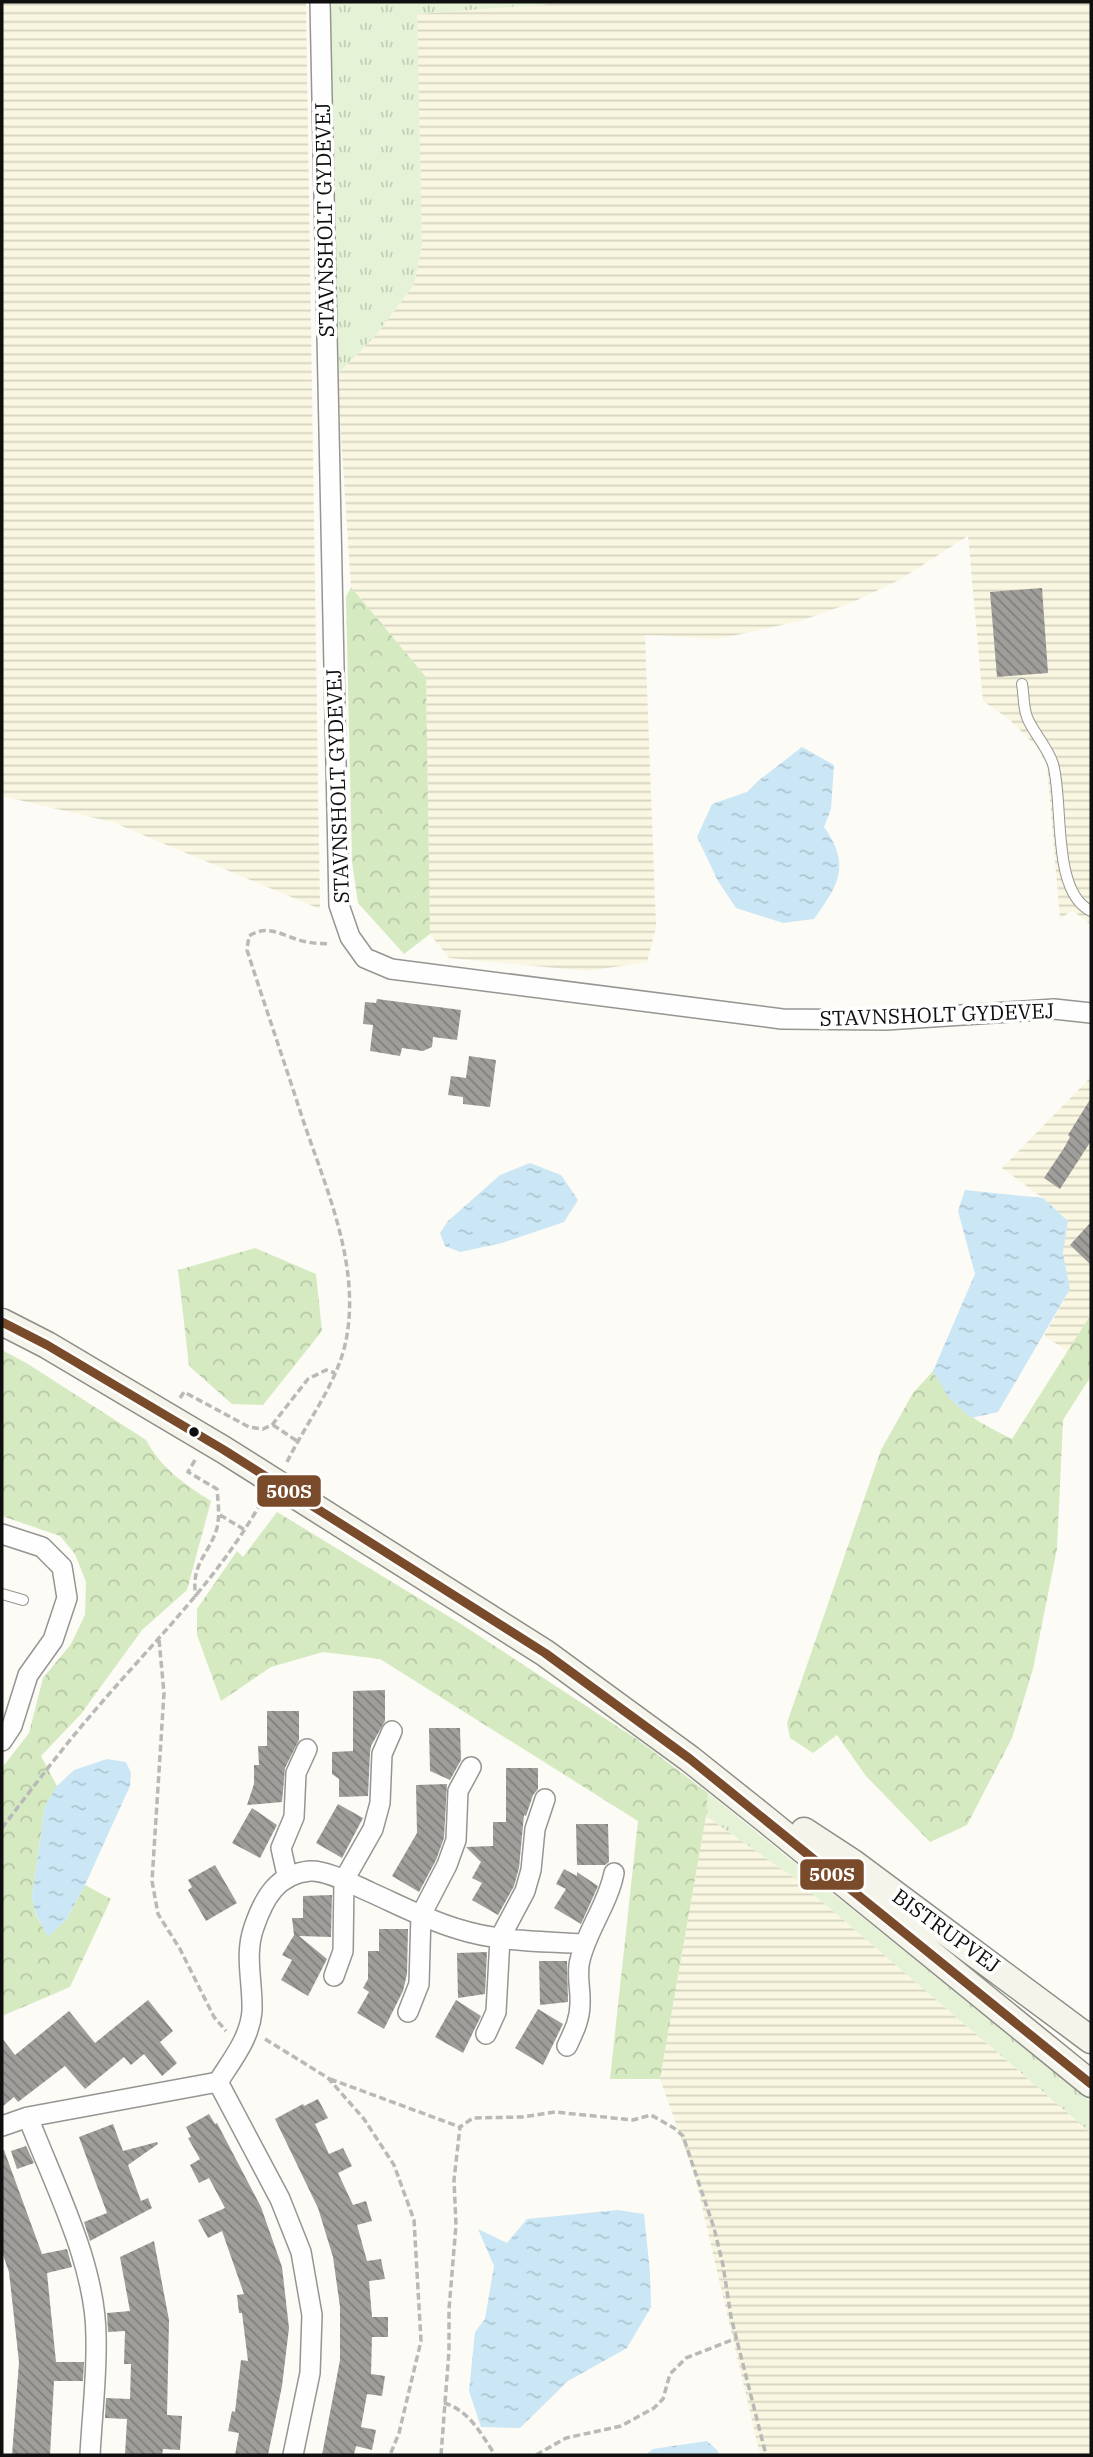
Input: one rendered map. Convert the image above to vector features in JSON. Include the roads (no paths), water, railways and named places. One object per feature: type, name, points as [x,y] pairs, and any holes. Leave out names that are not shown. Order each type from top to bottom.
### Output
[{"type":"main road","name":"BISTRUPVEJ","points":[[2,1322],[47,1345],[207,1440],[545,1653],[690,1759],[1091,2084]]},
{"type":"main road","name":"BISTRUPVEJ","points":[[690,1759],[853,1863],[1091,2040]]},
{"type":"street","name":"STAVNSHOLT GYDEVEJ","points":[[320,2],[339,905],[349,937],[365,958],[391,970],[782,1019],[886,1020],[1054,1009],[1091,1013]]},
{"type":"street","points":[[2,1741],[12,1726],[28,1675],[53,1640],[67,1598],[62,1567],[41,1547],[3,1539]]},
{"type":"street","points":[[334,1976],[343,1951],[344,1880],[373,1829],[380,1803],[382,1754],[392,1731]]},
{"type":"street","points":[[288,1875],[281,1848],[294,1817],[296,1773],[307,1749]]},
{"type":"street","points":[[408,2012],[419,1984],[421,1915],[452,1853],[456,1840],[458,1791],[471,1767]]},
{"type":"street","points":[[486,2034],[496,2012],[500,1938],[526,1891],[535,1829],[545,1799]]},
{"type":"street","points":[[2,2126],[28,2117],[218,2082],[241,2048],[252,2012],[248,1964],[253,1928],[267,1895],[288,1875],[313,1871],[344,1880],[459,1930],[500,1938],[584,1944]]},
{"type":"street","points":[[567,2046],[577,2024],[580,2007],[579,1965],[584,1944],[611,1889],[614,1873]]},
{"type":"street","points":[[218,2082],[280,2199],[300,2252],[313,2315],[310,2373],[293,2455]]},
{"type":"street","points":[[28,2117],[75,2238],[90,2285],[97,2336],[90,2455]]},
{"type":"lane","points":[[1022,684],[1027,717],[1040,736],[1057,780],[1064,863],[1069,884],[1076,898],[1091,911]]},
{"type":"lane","points":[[2,1594],[23,1600]]},
{"type":"water","points":[[802,747],[834,765],[831,809],[824,827],[837,852],[838,874],[830,895],[814,919],[783,923],[736,908],[718,881],[697,837],[712,804],[747,792]]},
{"type":"water","points":[[530,1163],[561,1175],[578,1200],[564,1222],[502,1243],[460,1252],[445,1246],[440,1233],[448,1221],[500,1175]]},
{"type":"water","points":[[965,1190],[1043,1198],[1068,1221],[1063,1253],[1070,1289],[998,1412],[971,1418],[949,1398],[933,1371],[975,1274],[958,1211]]},
{"type":"water","points":[[107,1759],[126,1762],[131,1773],[130,1786],[66,1920],[48,1937],[35,1912],[32,1896],[45,1806],[57,1786],[74,1770]]},
{"type":"water","points":[[618,2210],[644,2214],[650,2272],[651,2307],[627,2348],[568,2381],[520,2428],[481,2427],[469,2391],[475,2332],[485,2319],[494,2266],[478,2229],[507,2243],[527,2219]]},
{"type":"water","points":[[707,2441],[720,2455],[645,2455],[653,2449]]}]
